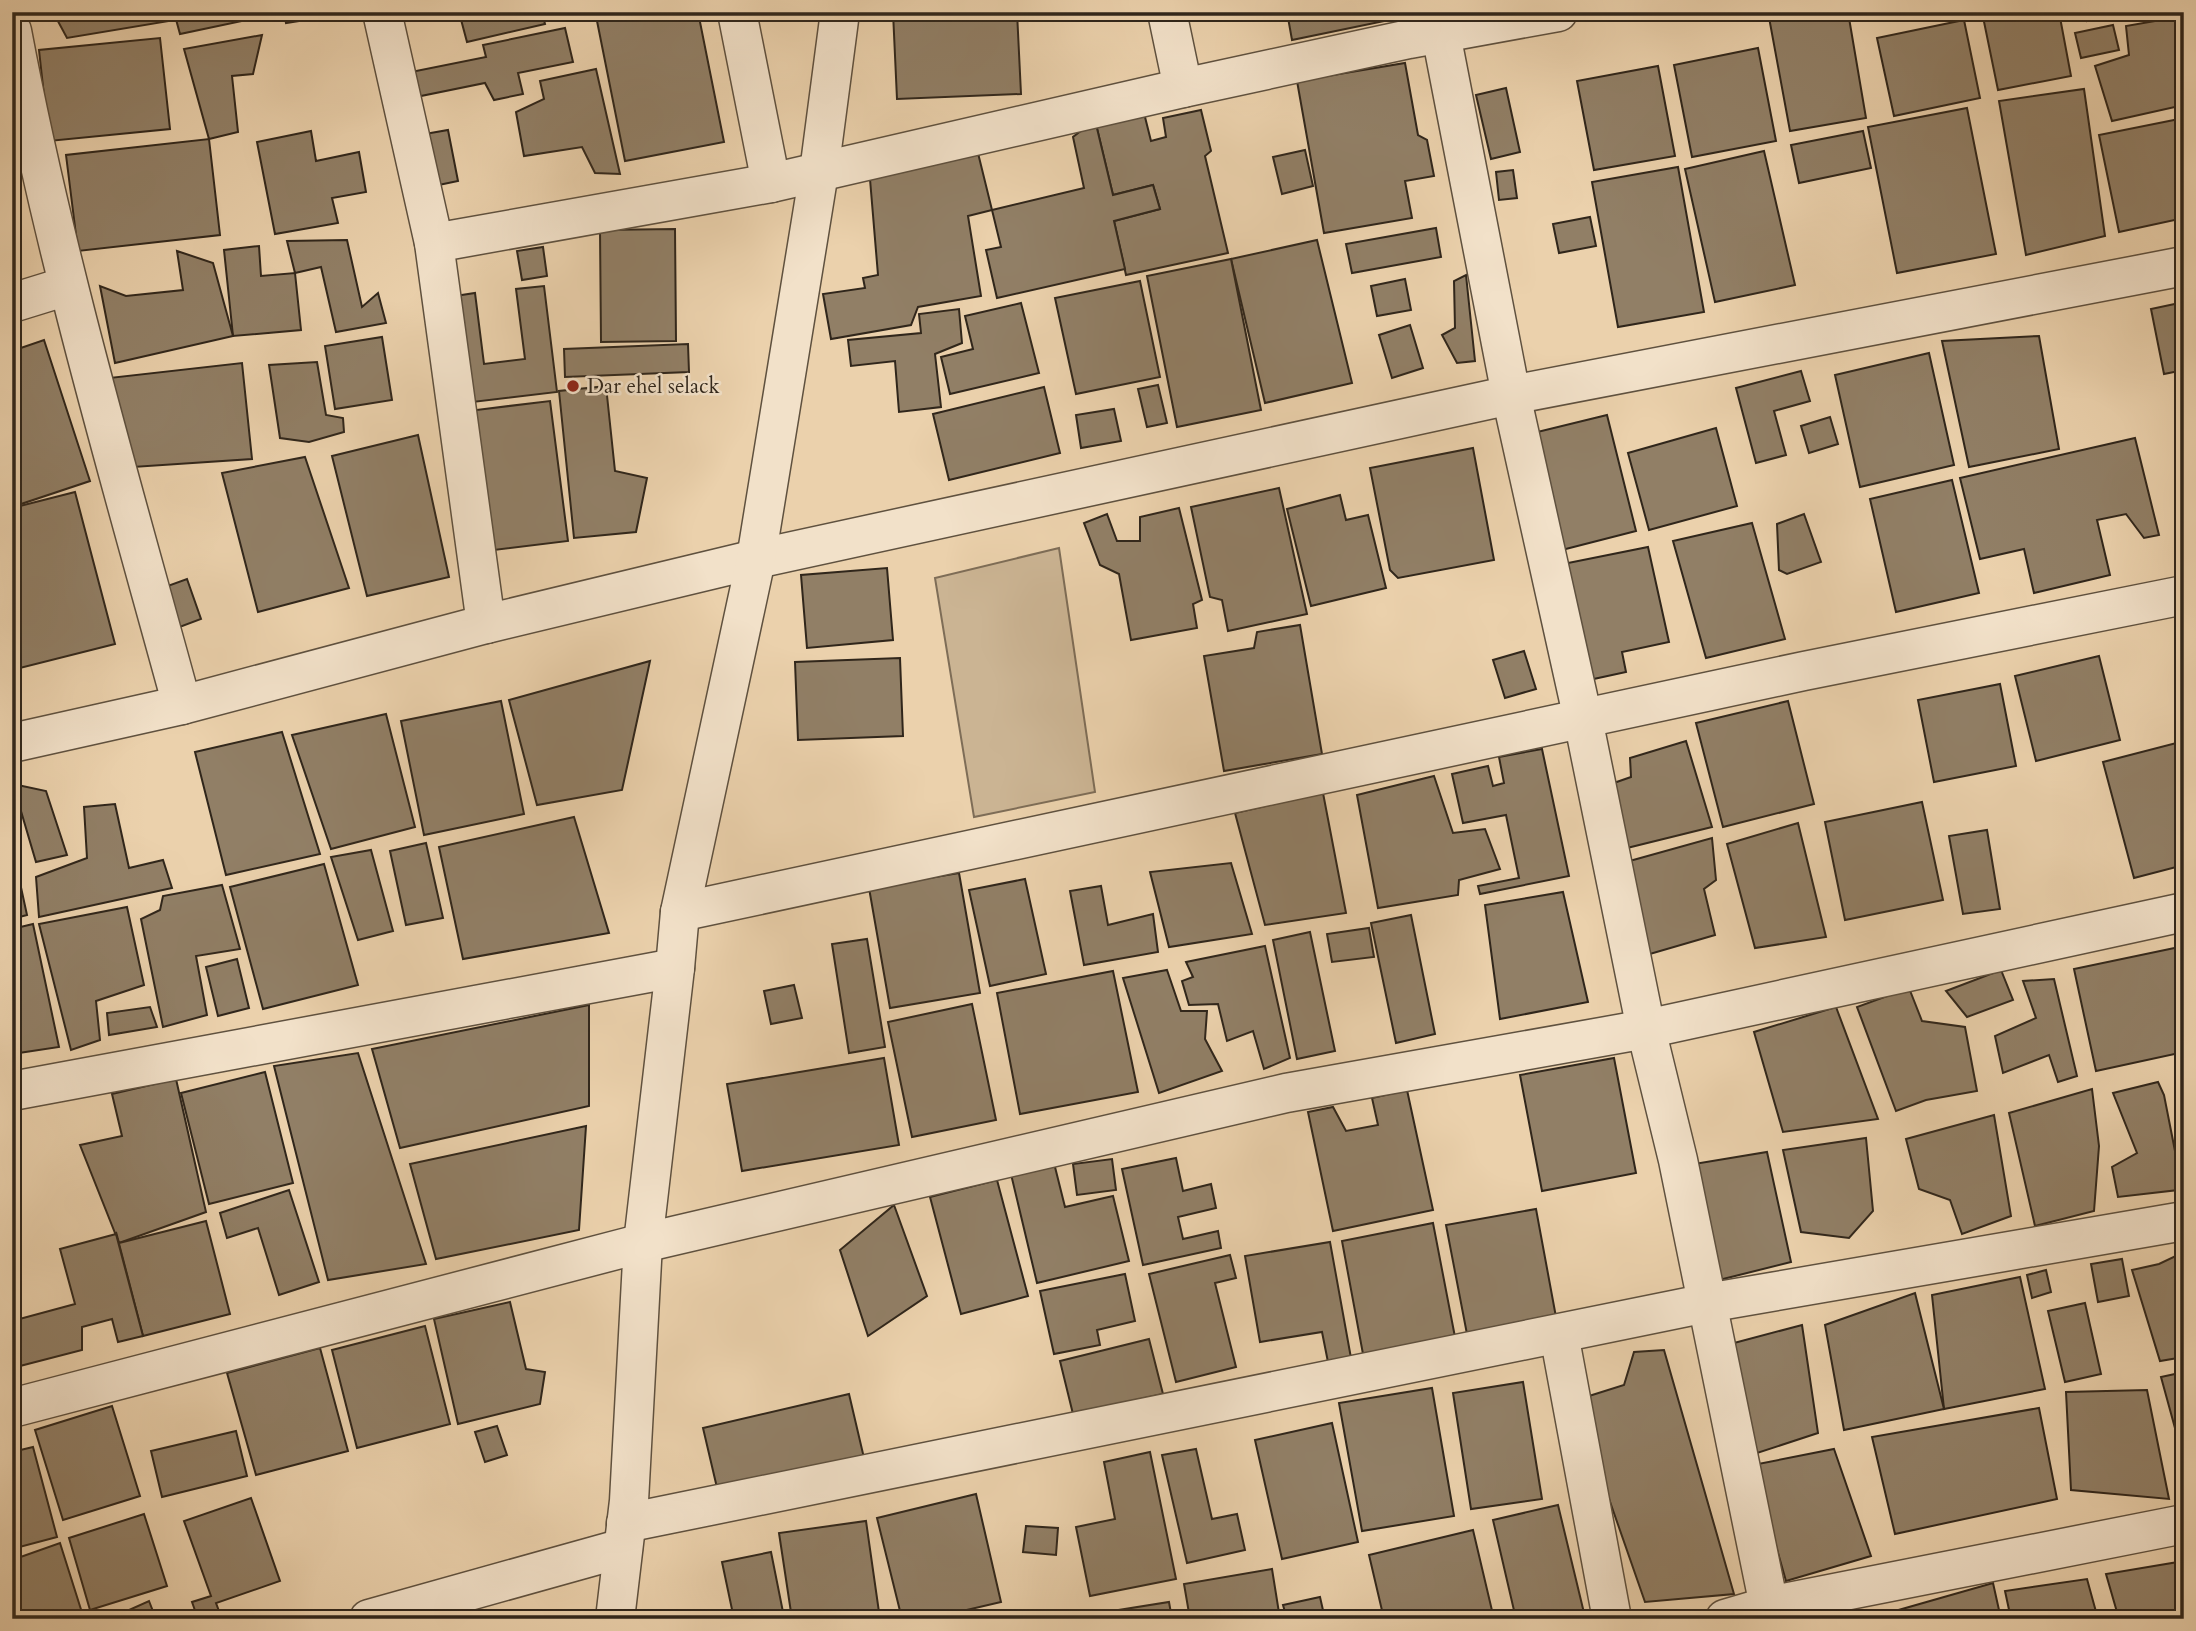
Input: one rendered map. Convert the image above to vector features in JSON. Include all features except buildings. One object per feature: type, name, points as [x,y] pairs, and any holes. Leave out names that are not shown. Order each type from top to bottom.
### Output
[{"type":"street","points":[[382,12],[433,243],[486,624]]},
{"type":"street","points":[[737,12],[771,183]]},
{"type":"street","points":[[614,1619],[625,1536],[643,1243],[680,912],[756,559],[819,172],[840,12]]},
{"type":"street","points":[[1167,12],[1183,88]]},
{"type":"street","points":[[433,243],[771,183],[1183,88],[1409,39],[1558,12]]},
{"type":"street","points":[[12,31],[23,143],[67,286],[182,705]]},
{"type":"street","points":[[1441,34],[1511,395],[1583,719],[1646,1029],[1678,1160],[1769,1606]]},
{"type":"street","points":[[12,743],[182,705],[486,624],[756,559],[1511,395],[2184,266]]},
{"type":"street","points":[[12,303],[67,286]]},
{"type":"street","points":[[680,912],[1804,671],[2184,595]]},
{"type":"street","points":[[12,1408],[643,1243],[1286,1093],[1646,1029],[2184,912]]},
{"type":"street","points":[[12,1091],[675,968]]},
{"type":"street","points":[[369,1619],[625,1536],[1707,1303],[2184,1221]]},
{"type":"street","points":[[1559,1334],[1612,1619]]},
{"type":"street","points":[[1726,1619],[1769,1606],[2184,1524]]},
{"type":"shaded area","points":[[1059,548],[1095,792],[974,817],[935,578]]},
{"type":"place","name":"Dar ehel selack","points":[[573,386]]}]
